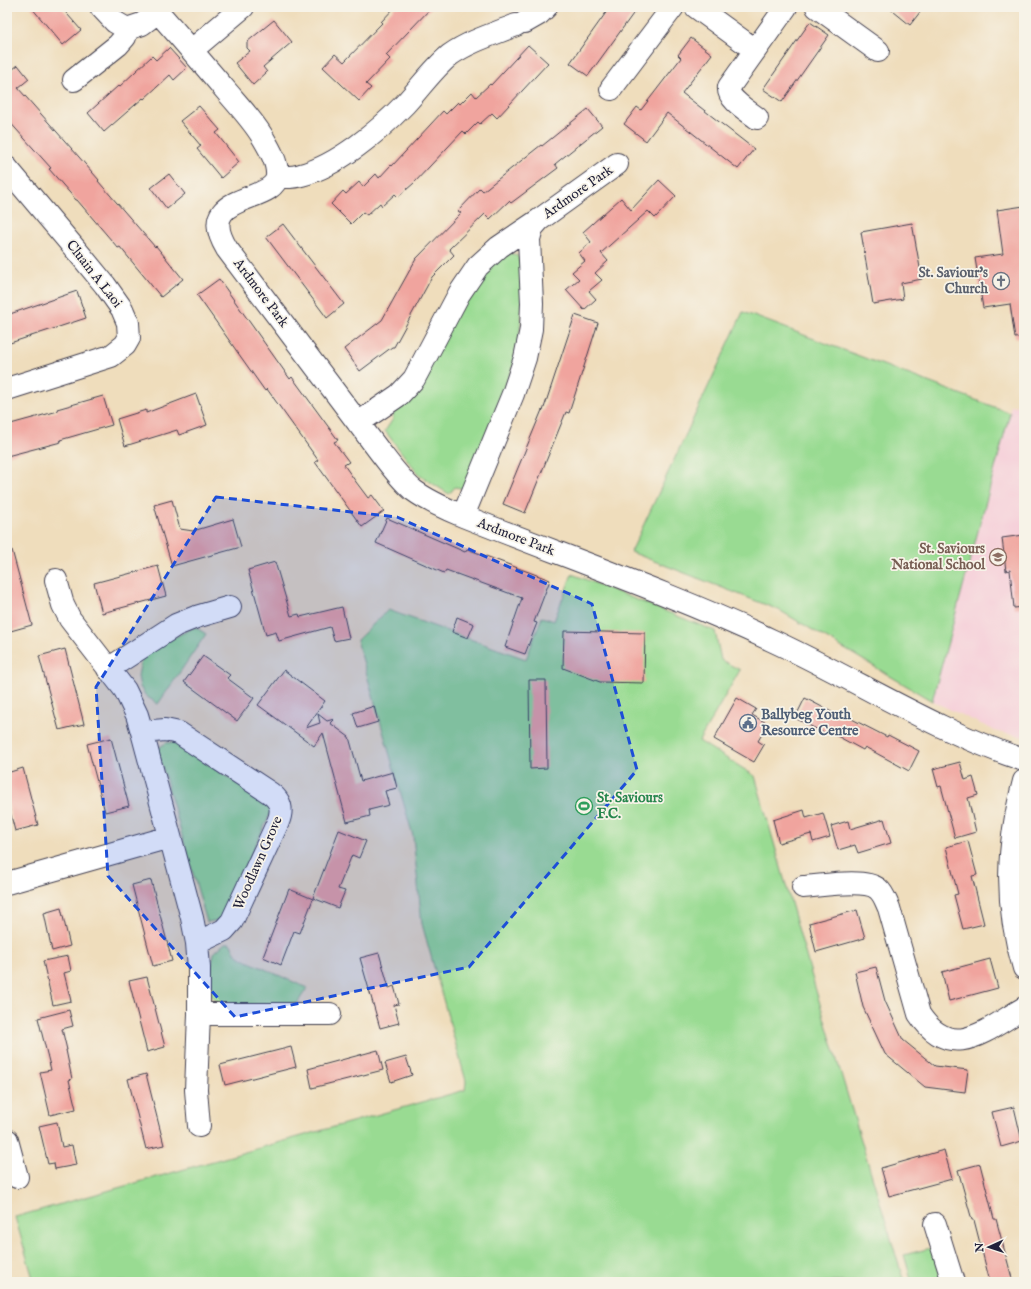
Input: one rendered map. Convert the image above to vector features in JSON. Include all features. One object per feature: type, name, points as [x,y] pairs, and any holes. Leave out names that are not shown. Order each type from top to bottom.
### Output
[{"type":"street","points":[[101,7],[115,22],[127,29],[142,24],[156,10],[192,50],[258,130],[273,158],[277,177],[300,176],[337,158],[360,143],[380,127],[452,54],[476,41],[521,23],[539,14],[546,7]]},
{"type":"street","points":[[192,50],[243,7]]},
{"type":"street","points":[[610,89],[673,7]]},
{"type":"street","points":[[696,7],[755,50]]},
{"type":"street","points":[[757,118],[731,97],[728,90],[730,84],[786,7]]},
{"type":"street","points":[[817,7],[878,51]]},
{"type":"street","points":[[74,80],[118,45],[125,36],[127,29]]},
{"type":"street","name":"Ardmore Park","points":[[358,423],[399,395],[414,379],[459,294],[478,266],[499,247],[617,164]]},
{"type":"street","name":"Cluain A Laoi","points":[[7,168],[108,290],[124,313],[128,323],[129,333],[129,338],[125,346],[111,356],[7,389]]},
{"type":"street","name":"Ardmore Park","points":[[277,177],[276,181],[271,187],[236,202],[226,210],[219,220],[218,225],[220,236],[227,249],[358,423],[396,472],[412,489],[434,503],[463,516],[690,605],[753,632],[819,663],[948,730],[987,747],[1024,760]]},
{"type":"street","name":"Ardmore Park","points":[[463,516],[513,394],[525,358],[531,329],[532,303],[529,239],[532,228],[539,220]]},
{"type":"street","points":[[56,580],[63,605],[70,619],[128,696],[137,715],[170,837],[197,943],[199,968],[199,1014],[196,1090],[199,1126]]},
{"type":"street","points":[[108,669],[176,625],[196,617],[230,607]]},
{"type":"street","name":"Woodlawn Grove","points":[[142,732],[165,730],[179,733],[270,793],[277,800],[280,806],[278,822],[232,921],[224,930],[197,943]]},
{"type":"street","points":[[1024,781],[1013,837],[1010,879],[1012,920],[1024,968]]},
{"type":"street","points":[[7,883],[170,837]]},
{"type":"street","points":[[803,887],[856,884],[870,885],[883,895],[919,1014],[930,1029],[944,1037],[961,1039],[977,1036],[1024,1008]]},
{"type":"street","points":[[199,1014],[330,1014]]},
{"type":"street","points":[[7,1140],[17,1177]]},
{"type":"street","points":[[935,1224],[953,1282]]},
{"type":"highlighted area","points":[[216,497],[397,517],[592,604],[637,770],[469,967],[235,1017],[108,876],[96,687]]},
{"type":"shaded area","name":"St. Saviours National School","points":[[1024,405],[1024,737],[998,732],[932,701],[1011,406]]},
{"type":"green space","points":[[506,251],[518,256],[524,282],[518,354],[465,489],[455,487],[449,494],[419,475],[385,431],[393,419],[393,410],[485,271]]},
{"type":"green space","points":[[743,312],[1010,413],[932,701],[779,610],[631,552]]},
{"type":"green space","points":[[572,574],[715,631],[721,660],[740,670],[699,741],[755,776],[814,984],[904,1282],[34,1282],[15,1217],[465,1090],[466,1081],[422,924],[413,836],[357,640],[388,610],[526,659],[542,617],[554,621]]},
{"type":"green space","points":[[195,627],[206,634],[158,704],[146,696],[140,687],[138,676],[141,661],[148,650]]},
{"type":"green space","points":[[175,742],[267,803],[271,812],[221,920],[207,922],[157,749],[166,743]]},
{"type":"green space","points":[[225,943],[230,943],[237,955],[247,961],[307,988],[296,1005],[221,1005],[212,997],[207,988],[214,953]]},
{"type":"green space","points":[[931,1248],[945,1282],[912,1282],[904,1255]]},
{"type":"building","points":[[31,7],[61,7],[81,30],[63,45]]},
{"type":"building","points":[[395,7],[432,7],[386,55],[390,59],[366,84],[371,88],[359,101],[323,67],[335,54],[344,62],[382,23],[381,22]]},
{"type":"building","points":[[610,7],[638,7],[588,76],[570,63]]},
{"type":"building","points":[[888,7],[924,7],[910,25]]},
{"type":"building","points":[[274,20],[292,42],[263,67],[267,72],[253,85],[235,63],[250,51],[247,48],[247,42]]},
{"type":"building","points":[[810,22],[829,35],[782,102],[763,89]]},
{"type":"building","points":[[691,38],[712,54],[682,93],[754,149],[738,169],[667,113],[646,141],[624,124],[637,107],[641,110],[681,58],[678,55]]},
{"type":"building","points":[[528,45],[548,63],[497,118],[492,113],[480,124],[478,122],[466,134],[463,131],[414,183],[398,197],[395,194],[382,206],[380,203],[367,215],[363,212],[351,224],[331,204],[343,191],[346,194],[359,182],[363,187],[376,174],[379,178],[443,111],[446,114],[458,102],[460,104],[472,92],[476,97],[490,84],[491,85]]},
{"type":"building","points":[[169,48],[187,68],[174,80],[170,75],[104,132],[88,113],[118,86],[119,87],[152,56],[156,60]]},
{"type":"building","points":[[18,65],[29,79],[18,88],[183,279],[161,297],[120,247],[118,248],[49,169],[51,168],[7,119],[7,74]]},
{"type":"building","points":[[199,106],[220,130],[216,133],[239,162],[221,178],[197,149],[201,146],[180,121]]},
{"type":"building","points":[[588,109],[602,126],[555,164],[558,168],[511,203],[509,201],[490,219],[485,214],[449,249],[454,255],[432,277],[394,347],[360,371],[344,349],[382,320],[416,259],[461,213],[458,211],[480,188],[483,191]]},
{"type":"building","points":[[169,174],[185,194],[167,209],[151,188]]},
{"type":"building","points":[[659,180],[676,196],[655,218],[648,211],[601,253],[608,261],[595,273],[602,280],[589,291],[596,299],[584,310],[566,290],[579,279],[572,272],[585,261],[579,253],[591,242],[583,232],[621,198],[631,210]]},
{"type":"building","name":"St. Saviour's Church","points":[[1024,206],[1024,337],[1015,338],[1010,304],[983,308],[975,258],[1003,254],[997,210]]},
{"type":"building","points":[[912,223],[922,279],[901,283],[903,299],[873,304],[861,232]]},
{"type":"building","points":[[283,224],[344,304],[327,318],[266,237]]},
{"type":"building","points":[[219,279],[290,379],[292,377],[338,440],[334,442],[349,462],[344,465],[356,482],[368,498],[372,495],[384,511],[362,527],[315,462],[318,460],[267,389],[265,391],[197,295]]},
{"type":"building","points":[[77,291],[86,318],[7,344],[7,315]]},
{"type":"building","points":[[575,315],[598,323],[569,413],[566,412],[525,513],[503,504],[542,410],[543,411]]},
{"type":"building","points":[[196,394],[207,425],[179,435],[177,430],[125,446],[117,419],[146,410],[146,413]]},
{"type":"building","points":[[103,396],[112,425],[60,440],[61,442],[7,456],[7,425],[58,411],[57,409]]},
{"type":"building","points":[[172,500],[180,529],[193,531],[233,519],[241,547],[172,566],[154,505]]},
{"type":"building","points":[[387,518],[465,552],[467,549],[550,580],[534,622],[537,623],[525,654],[505,647],[522,598],[446,570],[444,573],[376,543]]},
{"type":"building","points":[[1024,535],[1024,607],[1014,608],[1010,570],[1006,571],[1002,538]]},
{"type":"building","points":[[12,550],[32,625],[7,632],[7,551]]},
{"type":"building","points":[[275,562],[291,616],[299,614],[300,617],[342,607],[349,638],[334,641],[330,627],[279,641],[276,632],[266,635],[248,570]]},
{"type":"building","points":[[158,566],[166,596],[102,613],[94,583]]},
{"type":"building","points":[[457,617],[474,624],[468,638],[452,632]]},
{"type":"building","points":[[564,631],[645,633],[644,683],[600,682],[563,668]]},
{"type":"building","points":[[65,649],[84,724],[59,730],[39,656]]},
{"type":"building","points":[[203,656],[230,675],[227,678],[254,698],[237,721],[184,682]]},
{"type":"building","points":[[284,670],[325,701],[306,728],[320,723],[318,714],[327,721],[334,719],[330,723],[349,737],[361,781],[393,772],[397,788],[385,791],[389,805],[369,810],[370,816],[347,822],[323,733],[314,746],[258,705]]},
{"type":"building","points":[[529,680],[546,680],[547,768],[530,769]]},
{"type":"building","points":[[737,698],[756,709],[752,715],[768,724],[758,741],[764,745],[754,762],[714,739]]},
{"type":"building","points":[[805,698],[841,717],[842,714],[887,737],[888,735],[919,751],[909,771],[865,747],[863,750],[828,731],[826,734],[795,718]]},
{"type":"building","points":[[374,706],[378,722],[358,728],[353,713]]},
{"type":"building","points":[[111,738],[129,806],[105,812],[87,744]]},
{"type":"building","points":[[960,762],[965,780],[973,777],[978,795],[968,798],[976,832],[955,838],[941,786],[938,787],[933,769]]},
{"type":"building","points":[[23,768],[38,825],[15,831],[7,800],[7,773]]},
{"type":"building","points":[[804,810],[806,818],[823,813],[830,837],[813,842],[811,834],[779,843],[773,820]]},
{"type":"building","points":[[884,819],[891,843],[858,853],[855,845],[838,850],[831,826],[848,821],[850,829]]},
{"type":"building","points":[[339,830],[366,841],[359,858],[352,855],[338,889],[345,891],[338,908],[313,898]]},
{"type":"building","points":[[968,841],[977,875],[972,876],[984,924],[963,929],[954,895],[958,894],[946,847]]},
{"type":"building","points":[[151,880],[172,961],[153,966],[132,885]]},
{"type":"building","points":[[289,889],[313,899],[300,933],[294,931],[281,965],[263,957]]},
{"type":"building","points":[[61,908],[70,946],[52,951],[44,913]]},
{"type":"building","points":[[857,910],[865,938],[816,952],[809,923]]},
{"type":"building","points":[[379,953],[389,988],[394,986],[399,1004],[394,1005],[399,1023],[380,1028],[360,958]]},
{"type":"building","points":[[68,956],[71,971],[64,973],[71,1001],[53,1005],[43,961]]},
{"type":"building","points":[[990,959],[998,988],[949,1001],[942,972]]},
{"type":"building","points":[[876,967],[885,1001],[903,1040],[935,1066],[968,1070],[965,1092],[925,1087],[885,1054],[863,1007],[855,972]]},
{"type":"building","points":[[147,977],[165,1047],[147,1052],[129,981]]},
{"type":"building","points":[[69,1010],[73,1026],[62,1029],[72,1079],[69,1080],[76,1109],[50,1115],[40,1072],[51,1070],[38,1018]]},
{"type":"building","points":[[291,1047],[296,1067],[225,1085],[220,1065]]},
{"type":"building","points":[[378,1050],[383,1070],[312,1088],[308,1069]]},
{"type":"building","points":[[406,1057],[412,1075],[391,1082],[385,1063]]},
{"type":"building","points":[[146,1074],[164,1145],[146,1149],[128,1079]]},
{"type":"building","points":[[1014,1107],[1022,1141],[1001,1147],[992,1112]]},
{"type":"building","points":[[57,1122],[62,1147],[72,1145],[76,1165],[55,1169],[54,1163],[48,1164],[39,1126]]},
{"type":"building","points":[[944,1150],[952,1179],[889,1196],[881,1168]]},
{"type":"building","points":[[980,1164],[994,1219],[996,1219],[1013,1282],[990,1282],[974,1220],[972,1220],[958,1170]]},
{"type":"place","name":"St. Saviour's Church","points":[[1001,281]]},
{"type":"place","name":"St. Saviours National School","points":[[998,557]]},
{"type":"place","name":"Ballybeg Youth Resource Centre","points":[[748,723]]},
{"type":"place","name":"St. Saviours F.C.","points":[[584,806]]}]
